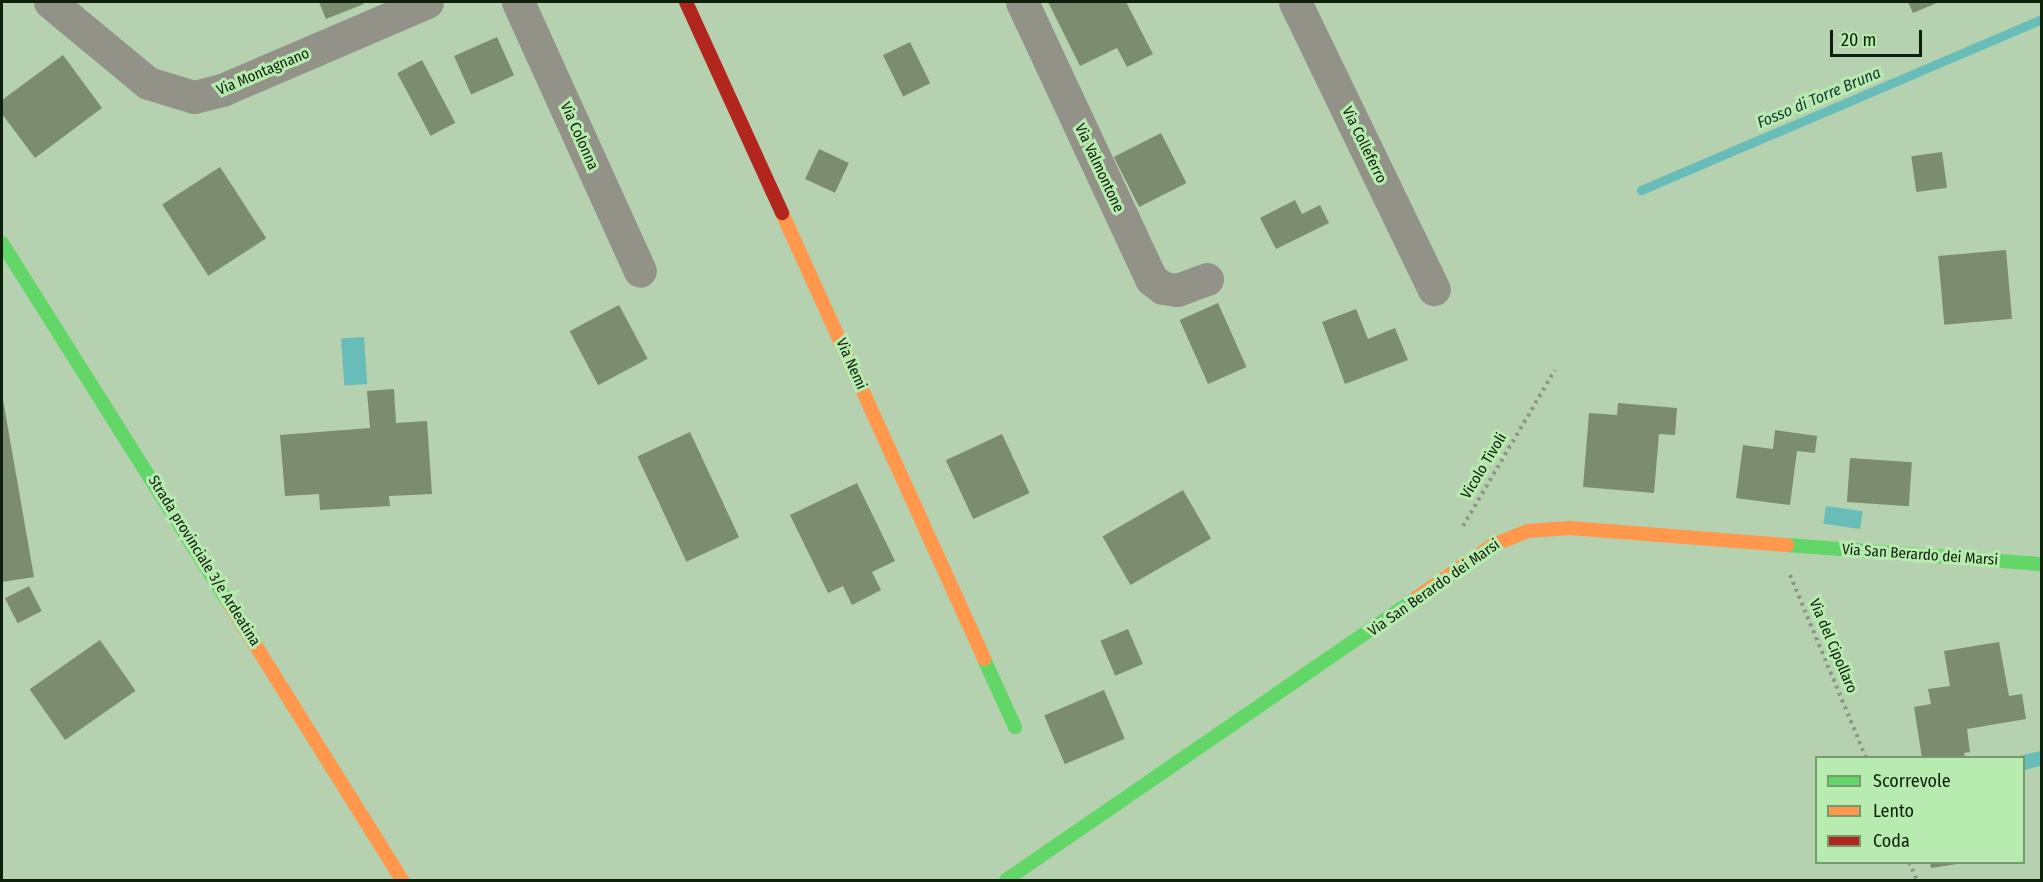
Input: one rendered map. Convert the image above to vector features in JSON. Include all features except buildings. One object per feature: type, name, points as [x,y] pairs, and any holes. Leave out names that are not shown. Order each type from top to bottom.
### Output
[{"type":"street","name":"Via Montagnano","points":[[50,2],[148,83],[194,97],[222,90],[427,2]]},
{"type":"street","name":"Via Colonna","points":[[518,2],[640,271]]},
{"type":"street","name":"Via Nemi","points":[[686,2],[1016,727]]},
{"type":"street","name":"Via Valmontone","points":[[1022,2],[1151,279],[1163,288],[1177,290],[1207,279]]},
{"type":"street","name":"Via Colleferro","points":[[1294,2],[1434,289]]},
{"type":"street","name":"Strada provinciale 3/e Ardeatina","points":[[2,243],[60,330],[402,880]]},
{"type":"street","name":"Via San Berardo dei Marsi","points":[[1006,880],[1501,541],[1528,531],[1570,528],[2042,564]]},
{"type":"path","name":"Vicolo Tivoli","points":[[1461,531],[1555,370]]},
{"type":"path","name":"Via del Cipollaro","points":[[1777,544],[1865,756]]},
{"type":"path","points":[[1911,864],[1917,880]]},
{"type":"water","points":[[364,337],[367,384],[344,385],[341,339]]},
{"type":"water","points":[[1826,506],[1863,511],[1860,529],[1823,524]]},
{"type":"water","points":[[2041,751],[2041,766],[2025,770],[2025,756],[2019,756]]},
{"type":"waterway","name":"Fosso di Torre Bruna","points":[[1641,190],[2042,19]]},
{"type":"traffic: fast","points":[[2,243],[229,603]]},
{"type":"traffic: fast","points":[[1787,545],[2042,564]]},
{"type":"traffic: fast","points":[[1006,880],[1416,598]]},
{"type":"traffic: fast","points":[[984,659],[1015,727]]},
{"type":"traffic: slow","points":[[782,213],[984,659]]},
{"type":"traffic: slow","points":[[1416,598],[1493,545],[1528,531],[1570,528],[1787,545]]},
{"type":"traffic: slow","points":[[229,603],[402,880]]},
{"type":"traffic: jam","points":[[686,2],[782,213]]}]
